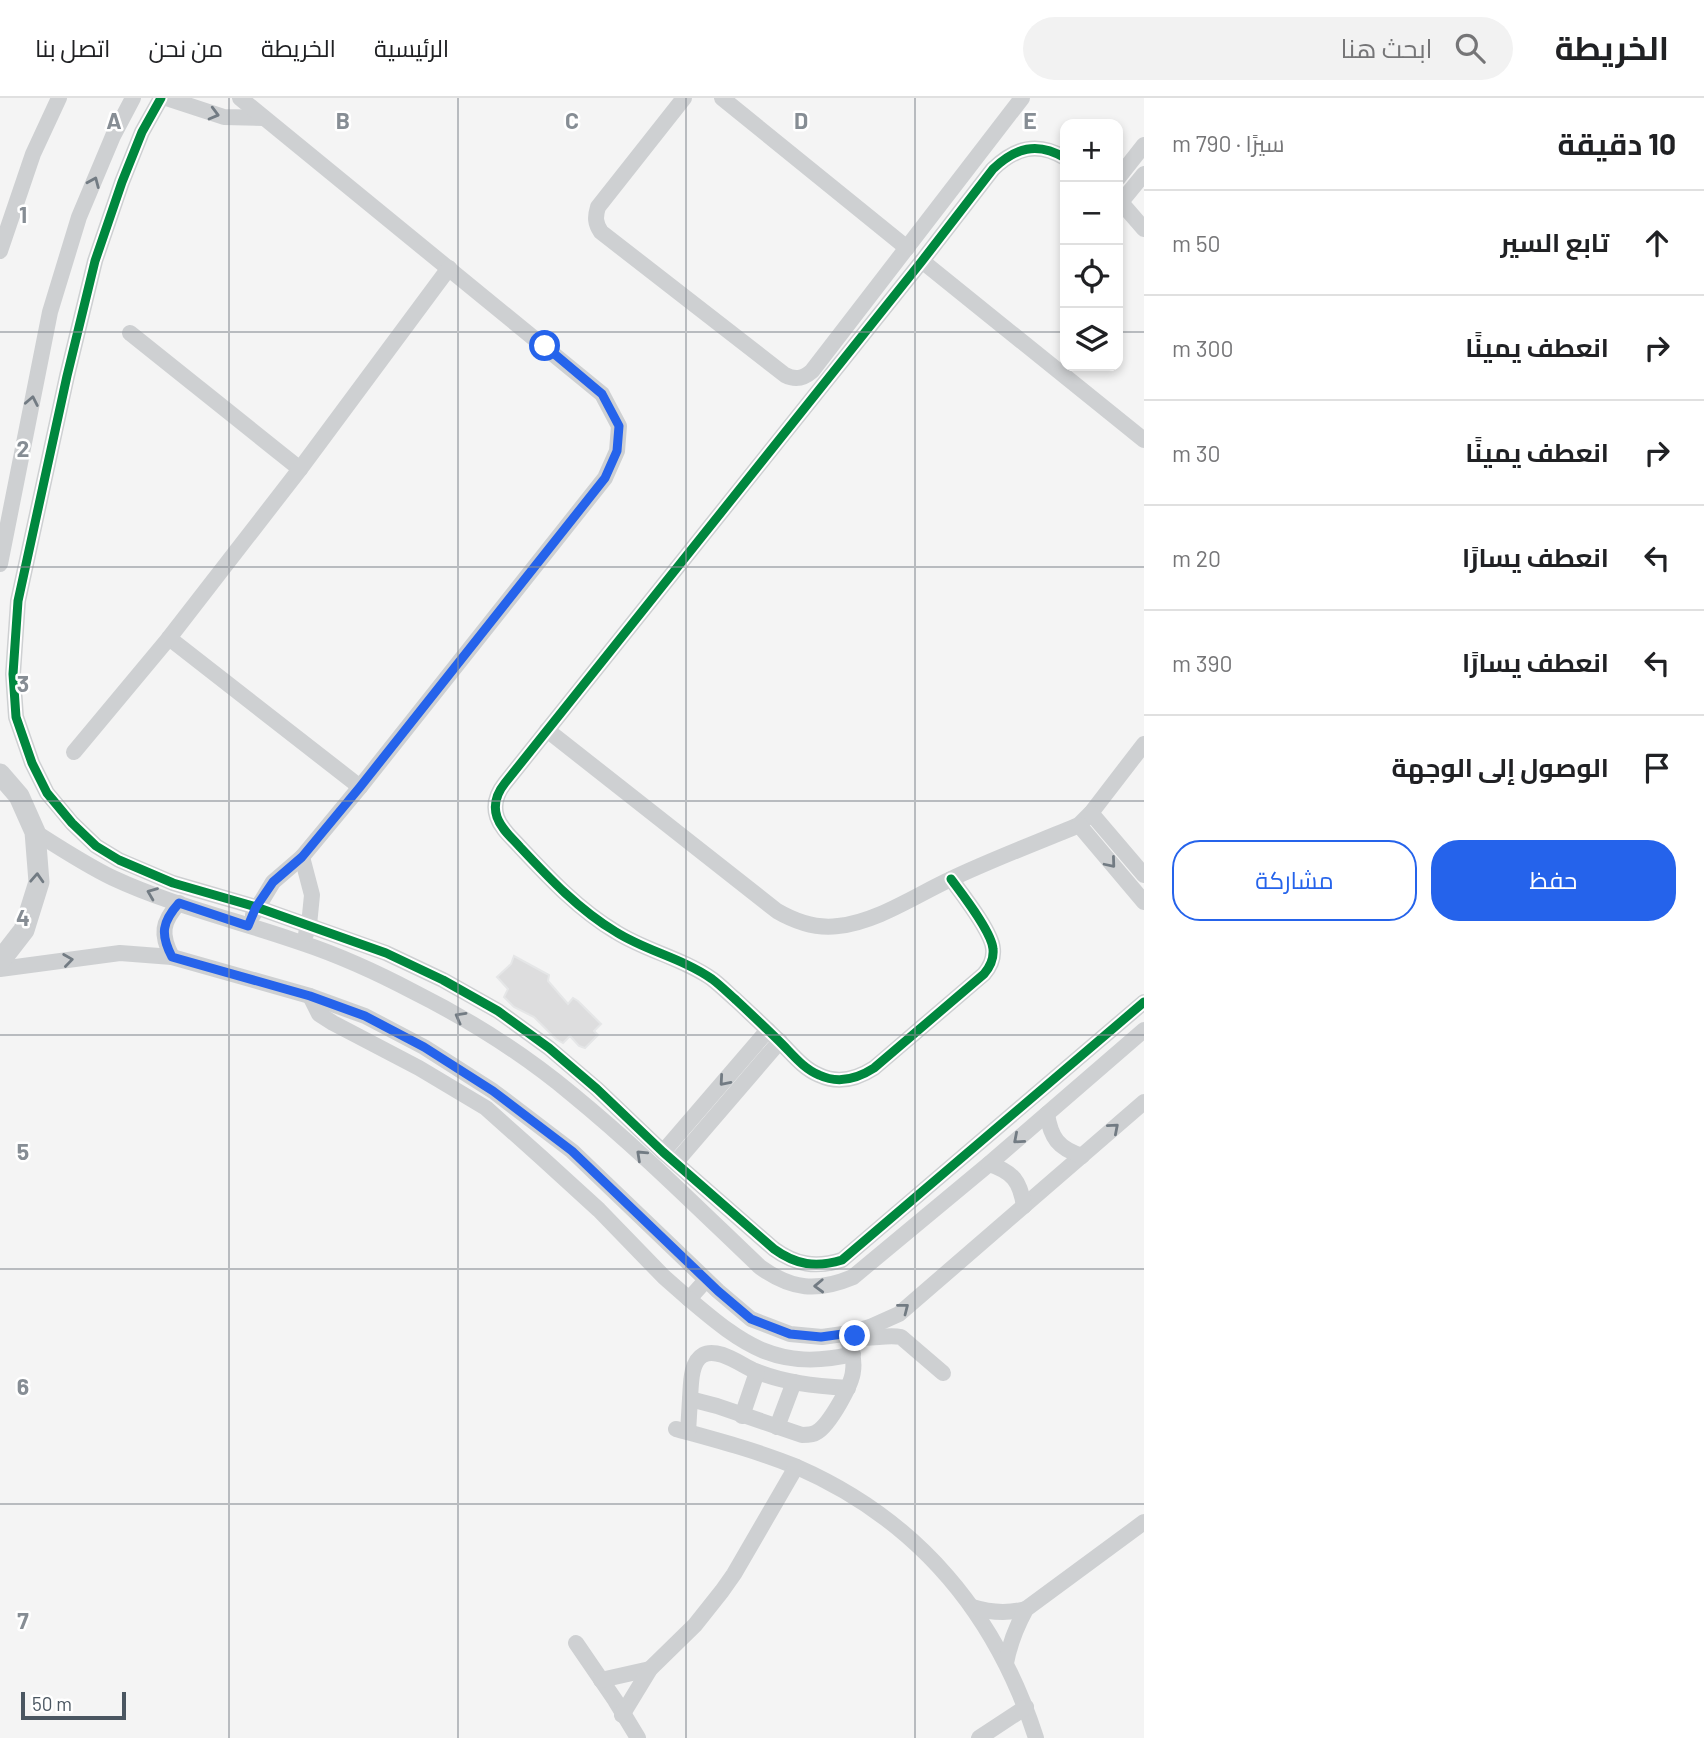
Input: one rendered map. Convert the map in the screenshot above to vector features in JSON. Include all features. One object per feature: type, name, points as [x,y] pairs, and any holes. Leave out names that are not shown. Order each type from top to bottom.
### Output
[{"type":"street","points":[[0,251],[33,154],[59,98]]},
{"type":"street","points":[[0,564],[50,312],[79,217],[113,136],[133,98]]},
{"type":"street","points":[[264,118],[224,117],[163,98],[142,132],[94,261],[18,601],[13,674],[16,717],[32,763],[47,793],[72,823],[96,846],[119,860],[173,884],[256,907],[386,953],[443,979],[498,1012],[549,1048],[786,1258],[799,1263],[828,1265],[842,1260],[1144,1002]]},
{"type":"street","points":[[240,98],[602,394],[619,426],[617,451],[605,478],[360,787],[302,857],[273,882],[256,907],[248,926]]},
{"type":"street","points":[[684,98],[598,207],[597,225],[611,240],[785,375],[799,379],[812,371],[1017,100]]},
{"type":"street","points":[[722,98],[907,247]]},
{"type":"street","points":[[1123,172],[1144,145]]},
{"type":"street","points":[[951,878],[991,938],[993,954],[989,968],[874,1068],[863,1075],[836,1080],[823,1077],[807,1068],[714,980],[614,931],[577,904],[543,873],[505,830],[497,817],[496,800],[499,790],[993,169],[1021,150],[1038,148],[1060,155]]},
{"type":"street","points":[[1123,196],[1144,174]]},
{"type":"street","points":[[1123,205],[1144,229]]},
{"type":"street","points":[[922,261],[1144,440]]},
{"type":"street","points":[[74,752],[169,638],[300,469],[449,268]]},
{"type":"street","points":[[130,333],[300,469]]},
{"type":"street","points":[[169,638],[360,787]]},
{"type":"street","points":[[547,730],[777,911],[801,922],[836,927],[854,924],[880,914],[951,878],[1079,825],[1144,744]]},
{"type":"street","points":[[0,774],[19,796],[35,832],[39,882],[24,930],[0,961]]},
{"type":"street","points":[[1091,813],[1144,874]]},
{"type":"street","points":[[1079,825],[1144,902]]},
{"type":"street","points":[[35,832],[113,878],[358,965],[415,992],[470,1023],[523,1057],[573,1095],[621,1136],[760,1267],[776,1279],[795,1286],[835,1285],[853,1278],[1144,1030]]},
{"type":"street","points":[[302,857],[312,895],[304,944]]},
{"type":"street","points":[[172,957],[165,944],[164,935],[170,914],[179,903]]},
{"type":"street","points":[[0,969],[120,953],[172,957],[310,996],[365,1016],[424,1047],[493,1091],[572,1151],[706,1280],[751,1319],[790,1334],[821,1337],[848,1333],[899,1314],[1144,1102]]},
{"type":"street","points":[[310,996],[318,1014],[419,1068],[485,1108],[599,1210],[664,1277],[726,1330],[756,1348],[778,1356],[803,1360],[833,1359],[853,1354]]},
{"type":"street","points":[[669,1157],[774,1035]]},
{"type":"street","points":[[1047,1114],[1049,1128],[1056,1141],[1068,1151],[1082,1156]]},
{"type":"street","points":[[989,1164],[1003,1169],[1014,1178],[1022,1191],[1024,1206]]},
{"type":"street","points":[[689,1299],[706,1280]]},
{"type":"street","points":[[690,1399],[802,1436],[818,1432],[826,1424],[848,1388],[854,1370],[848,1333]]},
{"type":"street","points":[[848,1333],[862,1338],[889,1336],[906,1340],[943,1373]]},
{"type":"street","points":[[848,1388],[794,1382],[710,1352],[700,1356],[694,1364],[690,1399],[682,1430],[796,1467],[837,1487],[911,1539],[943,1571],[972,1606],[1006,1663],[1026,1707],[1036,1738]]},
{"type":"street","points":[[742,1416],[757,1371]]},
{"type":"street","points":[[777,1427],[794,1382]]},
{"type":"street","points":[[622,1714],[650,1669],[695,1625],[734,1574],[796,1467]]},
{"type":"street","points":[[1006,1663],[1009,1644],[1027,1609],[1144,1522]]},
{"type":"street","points":[[972,1606],[999,1613],[1027,1609]]},
{"type":"street","points":[[576,1643],[638,1738]]},
{"type":"street","points":[[601,1679],[650,1669]]},
{"type":"street","points":[[979,1738],[1026,1707]]},
{"type":"building","points":[[514,956],[549,975],[548,981],[568,1004],[573,998],[578,1001],[601,1024],[594,1031],[598,1035],[585,1048],[579,1046],[570,1036],[563,1043],[556,1039],[534,1017],[514,1007],[504,997],[508,989],[497,977],[511,964]]},
{"type":"cycle path","points":[[161,98],[142,132],[95,261],[18,601],[13,674],[16,717],[32,763],[47,793],[96,846],[119,860],[173,883],[256,907],[386,953],[443,980],[498,1011],[549,1048],[597,1089],[663,1152],[774,1249],[790,1259],[806,1264],[842,1260],[1144,1002]]},
{"type":"cycle path","points":[[951,879],[988,933],[993,949],[988,969],[874,1068],[861,1075],[840,1080],[826,1078],[804,1065],[712,979],[689,965],[628,939],[589,914],[553,882],[507,833],[497,817],[496,804],[505,783],[993,169],[1010,156],[1027,149],[1036,148],[1060,156]]},
{"type":"route","points":[[545,346],[602,394],[619,426],[617,451],[605,478],[360,787],[302,857],[273,882],[256,907],[248,926],[179,903],[166,924],[165,944],[172,957],[310,996],[365,1016],[424,1047],[493,1091],[572,1151],[718,1291],[751,1319],[790,1334],[821,1337],[850,1333],[855,1336]]}]
